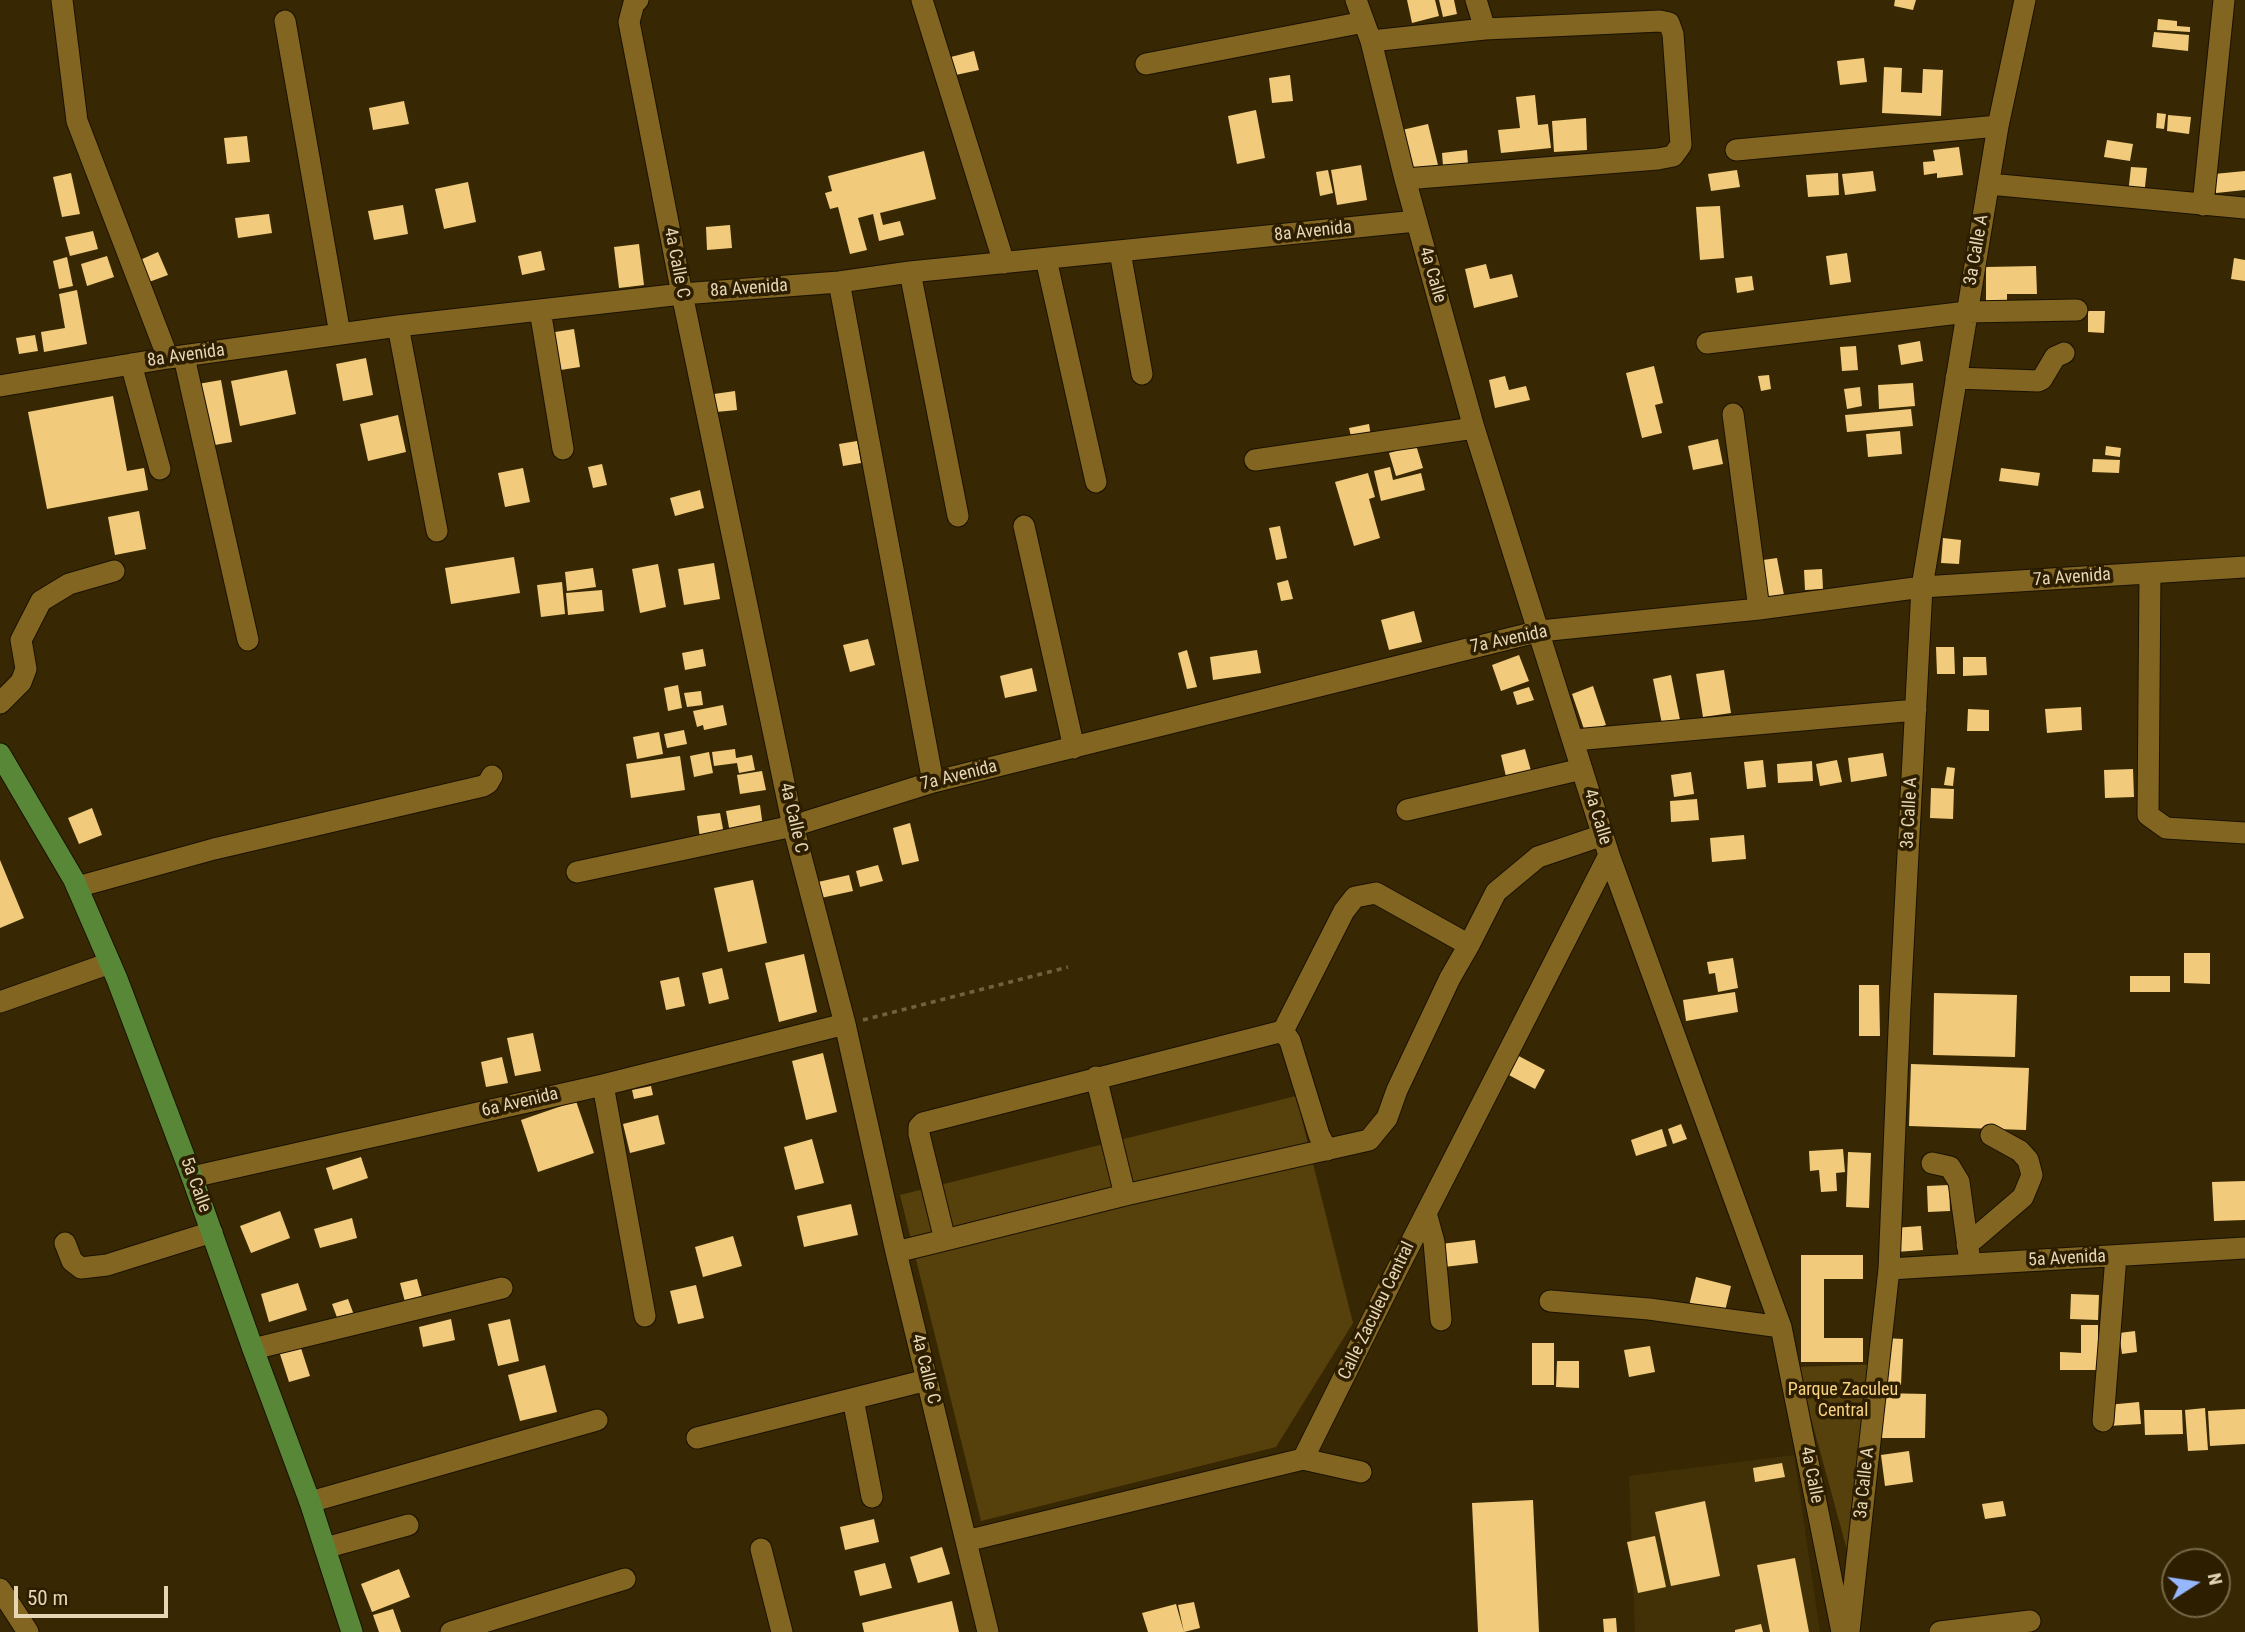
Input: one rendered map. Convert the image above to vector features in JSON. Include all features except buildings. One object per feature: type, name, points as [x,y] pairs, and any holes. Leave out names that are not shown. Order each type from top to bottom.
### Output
[{"type":"main road","name":"5a Calle","points":[[0,754],[77,887],[110,963],[192,1177],[310,1502],[352,1632]]},
{"type":"street","points":[[62,0],[77,121],[176,357],[248,640]]},
{"type":"street","name":"4a Calle C","points":[[638,0],[634,3],[629,22],[682,294],[793,826],[845,1024],[896,1252],[988,1632]]},
{"type":"street","points":[[922,0],[1004,263]]},
{"type":"street","name":"4a Calle","points":[[1356,0],[1367,31],[1416,221],[1474,428],[1606,845],[1781,1326],[1842,1632]]},
{"type":"street","points":[[1476,0],[1485,29]]},
{"type":"street","name":"3a Calle A","points":[[1849,1632],[1889,1269],[1922,587],[1998,126],[2025,0]]},
{"type":"street","points":[[2203,205],[2224,0]]},
{"type":"street","points":[[285,21],[340,334]]},
{"type":"street","points":[[1146,64],[1367,31],[1660,21],[1670,23],[1681,145],[1673,156],[1405,179]]},
{"type":"street","points":[[1736,150],[1998,126]]},
{"type":"street","points":[[1989,184],[2245,208]]},
{"type":"street","name":"8a Avenida","points":[[0,386],[176,357],[398,326],[682,294],[839,282],[910,272],[1416,221]]},
{"type":"street","points":[[1120,252],[1142,374]]},
{"type":"street","points":[[1046,259],[1096,482]]},
{"type":"street","points":[[910,272],[958,516]]},
{"type":"street","points":[[839,282],[933,782]]},
{"type":"street","points":[[540,310],[563,450]]},
{"type":"street","points":[[1707,343],[1967,312],[2077,310]]},
{"type":"street","points":[[398,326],[437,531]]},
{"type":"street","points":[[1956,378],[2038,382],[2055,357],[2064,354]]},
{"type":"street","points":[[131,364],[160,469]]},
{"type":"street","points":[[1733,414],[1759,609]]},
{"type":"street","points":[[1255,460],[1474,428]]},
{"type":"street","points":[[1024,526],[1073,748]]},
{"type":"street","name":"7a Avenida","points":[[577,872],[793,826],[933,782],[1540,631],[1759,609],[1922,587],[2245,567]]},
{"type":"street","points":[[0,703],[21,682],[26,669],[21,640],[41,601],[69,584],[114,572]]},
{"type":"street","points":[[2150,573],[2148,815],[2166,828],[2245,834]]},
{"type":"street","points":[[1574,740],[1916,710]]},
{"type":"street","points":[[1407,810],[1583,769]]},
{"type":"street","points":[[77,887],[214,849],[483,786],[492,776]]},
{"type":"street","points":[[896,1252],[1125,1195],[1369,1140],[1387,1118],[1397,1090],[1444,990],[1496,892],[1538,857],[1606,845]]},
{"type":"street","name":"Calle Zaculeu Central","points":[[1303,1459],[1606,845]]},
{"type":"street","points":[[945,1240],[919,1127],[932,1120],[1283,1031],[1344,911],[1355,897],[1376,893],[1469,945]]},
{"type":"street","points":[[0,1002],[110,963]]},
{"type":"street","name":"6a Avenida","points":[[192,1177],[603,1085],[845,1024]]},
{"type":"street","points":[[1283,1031],[1290,1041],[1319,1135],[1327,1150]]},
{"type":"street","points":[[1096,1077],[1125,1195]]},
{"type":"street","points":[[603,1085],[645,1316]]},
{"type":"street","points":[[1968,1254],[2023,1197],[2032,1175],[2028,1160],[2020,1151],[1992,1135]]},
{"type":"street","points":[[1932,1164],[1950,1167],[1959,1182],[1968,1254]]},
{"type":"street","points":[[1426,1213],[1434,1242],[1441,1320]]},
{"type":"street","points":[[65,1243],[72,1261],[81,1268],[107,1265],[212,1232]]},
{"type":"street","name":"5a Avenida","points":[[1889,1269],[1968,1254],[2116,1256],[2245,1248]]},
{"type":"street","points":[[2103,1421],[2116,1256]]},
{"type":"street","points":[[253,1349],[502,1288]]},
{"type":"street","points":[[1550,1301],[1649,1309],[1781,1326]]},
{"type":"street","points":[[696,1438],[928,1380]]},
{"type":"street","points":[[853,1399],[872,1497]]},
{"type":"street","points":[[310,1502],[597,1420]]},
{"type":"street","points":[[966,1541],[1303,1459],[1361,1472]]},
{"type":"street","points":[[326,1548],[408,1525]]},
{"type":"street","points":[[761,1549],[782,1632]]},
{"type":"street","points":[[451,1632],[625,1579]]},
{"type":"street","points":[[0,1589],[29,1632]]},
{"type":"street","points":[[1940,1632],[2030,1620]]},
{"type":"path","points":[[845,1024],[1068,967]]},
{"type":"shaded area","points":[[1794,1455],[1820,1632],[1635,1632],[1629,1476]]},
{"type":"green space","points":[[1296,1096],[1353,1323],[1276,1447],[981,1521],[900,1195]]},
{"type":"green space","name":"Parque Zaculeu Central","points":[[1882,1364],[1853,1572],[1797,1367]]}]
